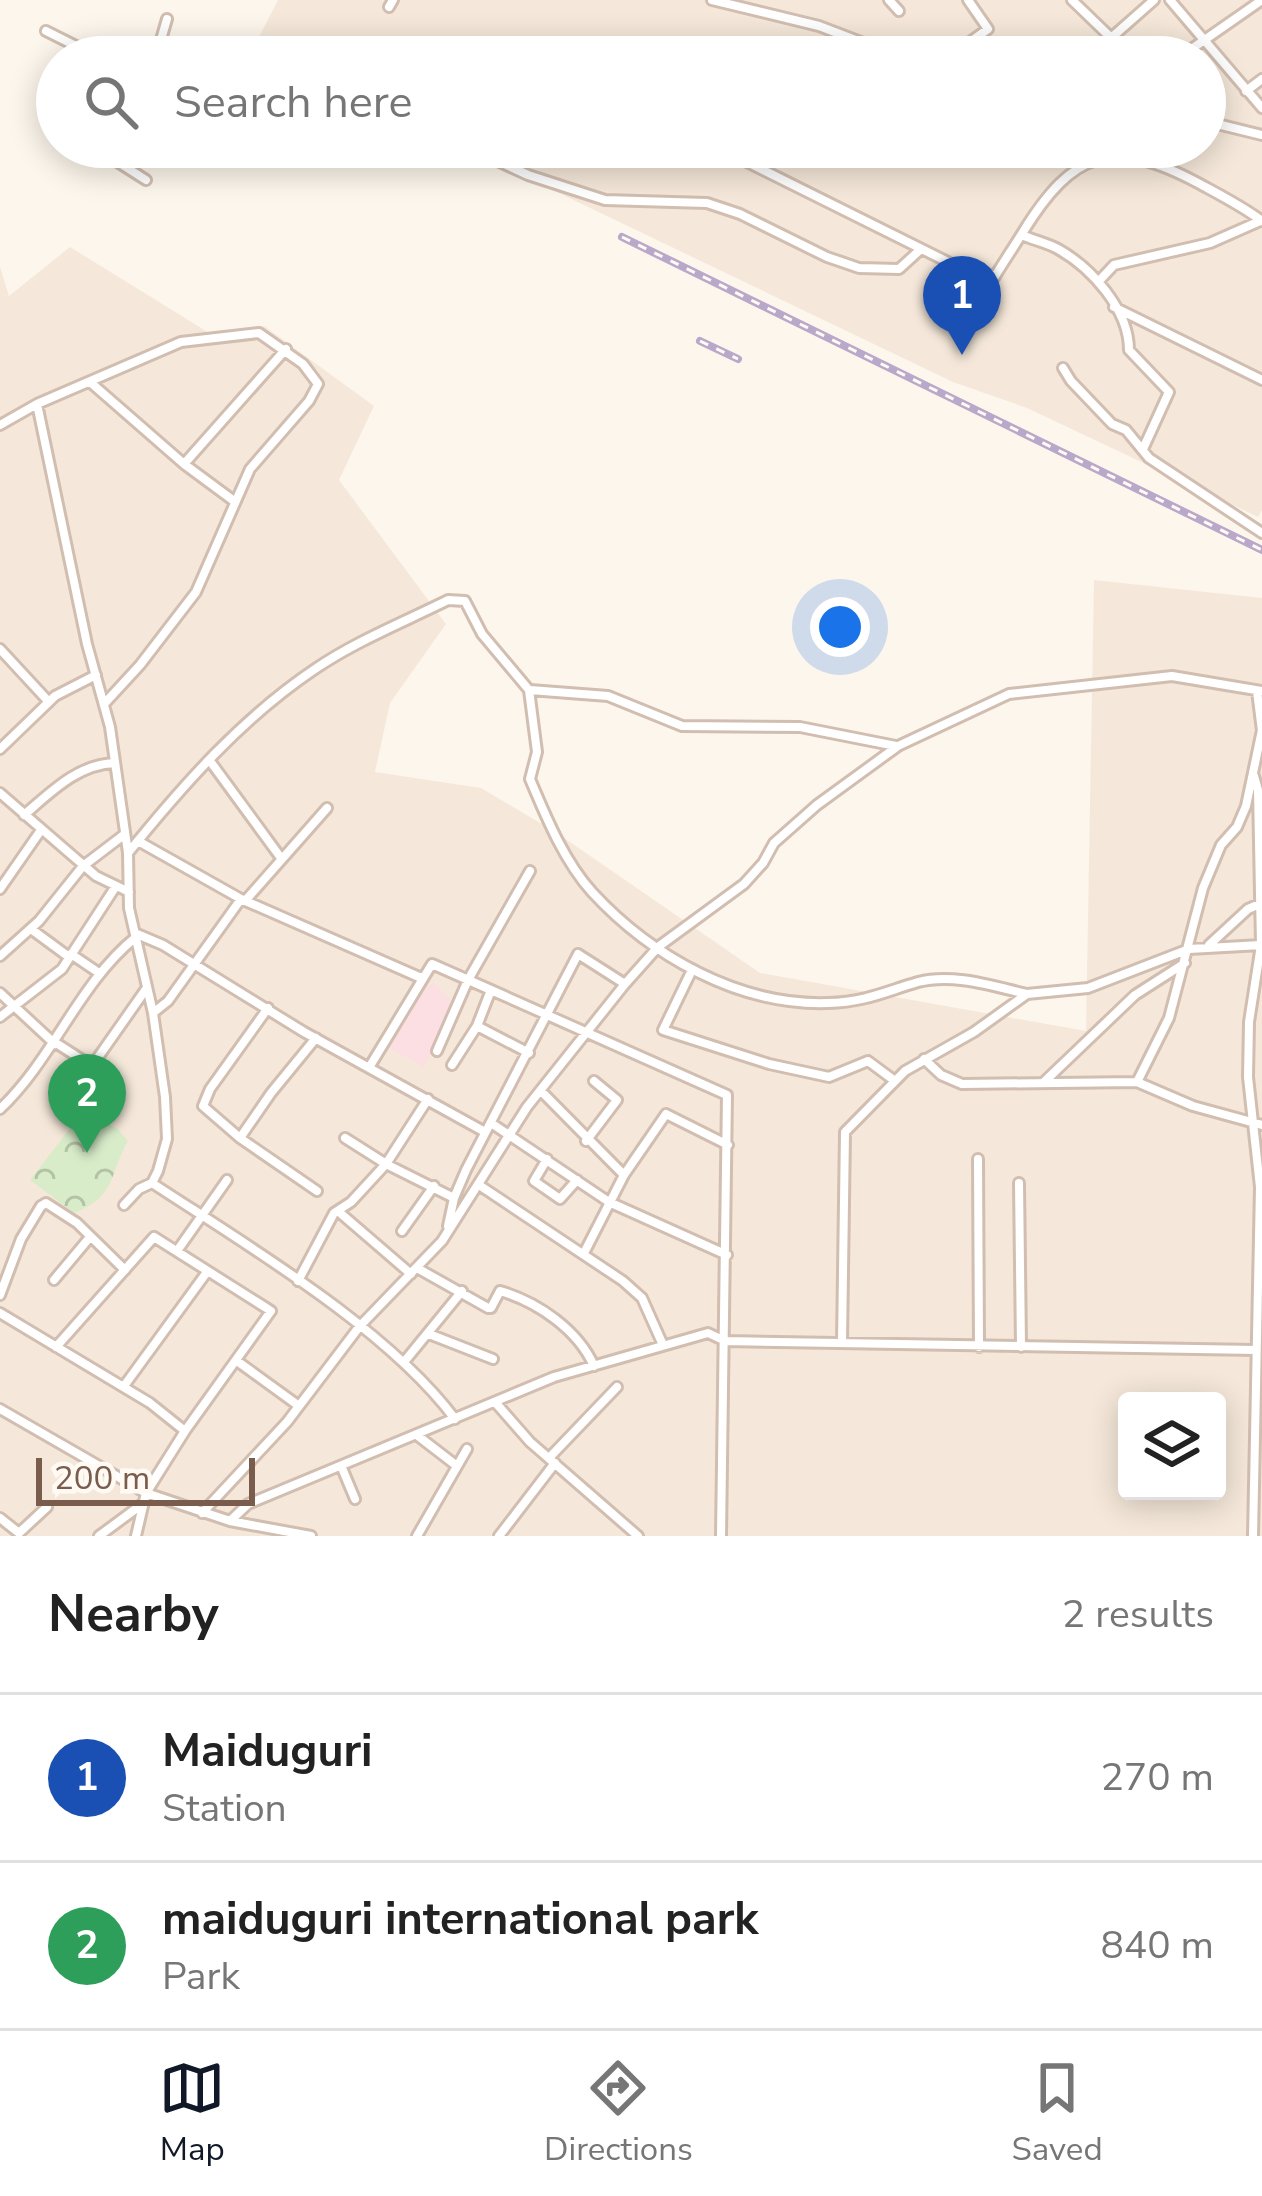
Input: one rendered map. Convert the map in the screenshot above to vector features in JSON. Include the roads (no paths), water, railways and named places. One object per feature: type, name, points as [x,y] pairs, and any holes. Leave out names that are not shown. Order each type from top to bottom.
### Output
[{"type":"street","points":[[712,0],[845,36]]},
{"type":"street","points":[[889,0],[899,10]]},
{"type":"street","points":[[968,0],[988,29],[978,36]]},
{"type":"street","points":[[1113,36],[1154,0]]},
{"type":"street","points":[[1170,0],[1200,36]]},
{"type":"street","points":[[1075,1],[1109,36]]},
{"type":"street","points":[[1209,36],[1261,1]]},
{"type":"street","points":[[162,36],[167,20]]},
{"type":"street","points":[[46,31],[56,36]]},
{"type":"street","points":[[1226,68],[1262,108]]},
{"type":"street","points":[[1246,92],[1262,79]]},
{"type":"street","points":[[1226,126],[1262,134]]},
{"type":"street","points":[[127,168],[146,180]]},
{"type":"street","points":[[513,168],[605,200],[707,203],[860,268],[898,269],[921,249]]},
{"type":"street","points":[[760,168],[974,275],[995,275]]},
{"type":"street","points":[[984,296],[1049,191],[1077,168]]},
{"type":"street","points":[[1167,168],[1262,220]]},
{"type":"street","points":[[1099,281],[1114,265],[1210,243],[1262,220]]},
{"type":"street","points":[[1022,235],[1057,248],[1099,281],[1129,335],[1130,350],[1169,392],[1142,448]]},
{"type":"street","points":[[1114,307],[1262,380]]},
{"type":"street","points":[[0,425],[37,404],[181,342],[259,333],[286,349],[316,379],[318,388],[262,451],[234,501],[196,592],[104,704]]},
{"type":"street","points":[[184,464],[286,349]]},
{"type":"street","points":[[1063,368],[1149,458],[1259,531],[1262,519]]},
{"type":"street","points":[[90,382],[234,501]]},
{"type":"street","points":[[37,404],[104,704],[128,853],[129,892],[165,1097],[167,1139],[152,1183],[124,1204]]},
{"type":"street","points":[[128,853],[170,799],[226,742],[314,669],[448,600],[465,601],[482,634],[530,690],[537,752],[530,779],[544,814],[590,890],[691,972],[805,1003],[863,1000],[919,982],[947,979],[1027,994],[1088,988],[1189,949],[1261,944]]},
{"type":"street","points":[[2,655],[49,702]]},
{"type":"street","points":[[0,749],[49,702],[95,674]]},
{"type":"street","points":[[202,1513],[299,1406],[359,1327],[447,1233],[510,1133],[625,984],[658,947],[744,884],[774,842],[898,746],[1009,694],[1172,676],[1260,691],[1262,731],[1241,821],[1222,845],[1203,888],[1169,1018],[1137,1082]]},
{"type":"street","points":[[530,690],[608,696],[682,726],[800,727],[898,746]]},
{"type":"street","points":[[210,761],[281,858]]},
{"type":"street","points":[[24,815],[82,771],[95,764],[115,764]]},
{"type":"street","points":[[1253,1536],[1261,1187],[1249,1022],[1261,944],[1254,776]]},
{"type":"street","points":[[0,793],[83,866],[129,892]]},
{"type":"street","points":[[153,1013],[168,1001],[243,900],[328,808]]},
{"type":"street","points":[[0,889],[41,830]]},
{"type":"street","points":[[0,956],[31,929],[83,866],[124,834]]},
{"type":"street","points":[[137,841],[243,900],[424,977]]},
{"type":"street","points":[[437,1051],[468,980],[530,871]]},
{"type":"street","points":[[0,1017],[62,969],[116,886]]},
{"type":"street","points":[[1208,946],[1261,903]]},
{"type":"street","points":[[31,929],[99,973]]},
{"type":"street","points":[[136,935],[195,963],[316,1038],[485,1132]]},
{"type":"street","points":[[0,1109],[55,1043],[99,973],[136,935]]},
{"type":"street","points":[[447,1233],[454,1198],[578,953],[625,984]]},
{"type":"street","points":[[1043,1083],[1135,995],[1185,963]]},
{"type":"street","points":[[370,1066],[432,964],[728,1095],[721,1536]]},
{"type":"street","points":[[691,972],[663,1030],[769,1064],[829,1077],[868,1061],[895,1082]]},
{"type":"street","points":[[0,993],[55,1043],[96,1069],[147,987]]},
{"type":"street","points":[[452,1065],[478,1026],[491,990]]},
{"type":"street","points":[[842,1342],[844,1132],[924,1059],[974,1032],[1027,994]]},
{"type":"street","points":[[268,1008],[203,1100],[206,1110],[240,1138],[316,1191]]},
{"type":"street","points":[[478,1026],[529,1053]]},
{"type":"street","points":[[240,1138],[316,1038]]},
{"type":"street","points":[[924,1059],[941,1075],[962,1084],[1137,1082],[1193,1106],[1257,1124]]},
{"type":"street","points":[[586,1141],[617,1100],[594,1081]]},
{"type":"street","points":[[541,1090],[623,1175]]},
{"type":"street","points":[[298,1281],[328,1224],[386,1164],[428,1099]]},
{"type":"street","points":[[584,1254],[623,1175],[665,1114],[728,1144]]},
{"type":"street","points":[[491,1123],[609,1202],[727,1255]]},
{"type":"street","points":[[345,1138],[454,1198]]},
{"type":"street","points":[[547,1159],[534,1181],[560,1199],[577,1180]]},
{"type":"street","points":[[978,1159],[979,1347]]},
{"type":"street","points":[[177,1251],[227,1180]]},
{"type":"street","points":[[152,1183],[298,1281],[404,1362],[455,1419]]},
{"type":"street","points":[[1019,1183],[1021,1347]]},
{"type":"street","points":[[479,1185],[642,1298],[663,1345]]},
{"type":"street","points":[[402,1232],[434,1186]]},
{"type":"street","points":[[0,1294],[21,1239],[40,1206],[51,1205],[124,1270]]},
{"type":"street","points":[[339,1212],[414,1270],[488,1308],[500,1291],[523,1299],[579,1339],[593,1366]]},
{"type":"street","points":[[54,1280],[90,1237]]},
{"type":"street","points":[[56,1347],[154,1237],[271,1312],[184,1431],[146,1493],[136,1536]]},
{"type":"street","points":[[124,1387],[207,1272]]},
{"type":"street","points":[[404,1362],[462,1291]]},
{"type":"street","points":[[0,1313],[124,1387],[184,1431]]},
{"type":"street","points":[[230,1521],[248,1504],[495,1401],[708,1333],[725,1341],[1256,1350]]},
{"type":"street","points":[[430,1334],[494,1359]]},
{"type":"street","points":[[237,1360],[299,1406]]},
{"type":"street","points":[[499,1536],[552,1461],[617,1387]]},
{"type":"street","points":[[495,1401],[597,1504],[638,1536]]},
{"type":"street","points":[[0,1409],[146,1493],[230,1521],[311,1536]]},
{"type":"street","points":[[418,1436],[457,1466]]},
{"type":"street","points":[[417,1536],[467,1450]]},
{"type":"street","points":[[342,1468],[355,1499]]},
{"type":"street","points":[[100,1536],[142,1504]]},
{"type":"street","points":[[0,1518],[19,1532],[47,1507]]},
{"type":"railway","points":[[622,237],[1262,550]]},
{"type":"railway","points":[[700,341],[738,359]]},
{"type":"place","name":"Maiduguri","points":[[962,355]]},
{"type":"place","name":"maiduguri international park","points":[[87,1153]]}]
